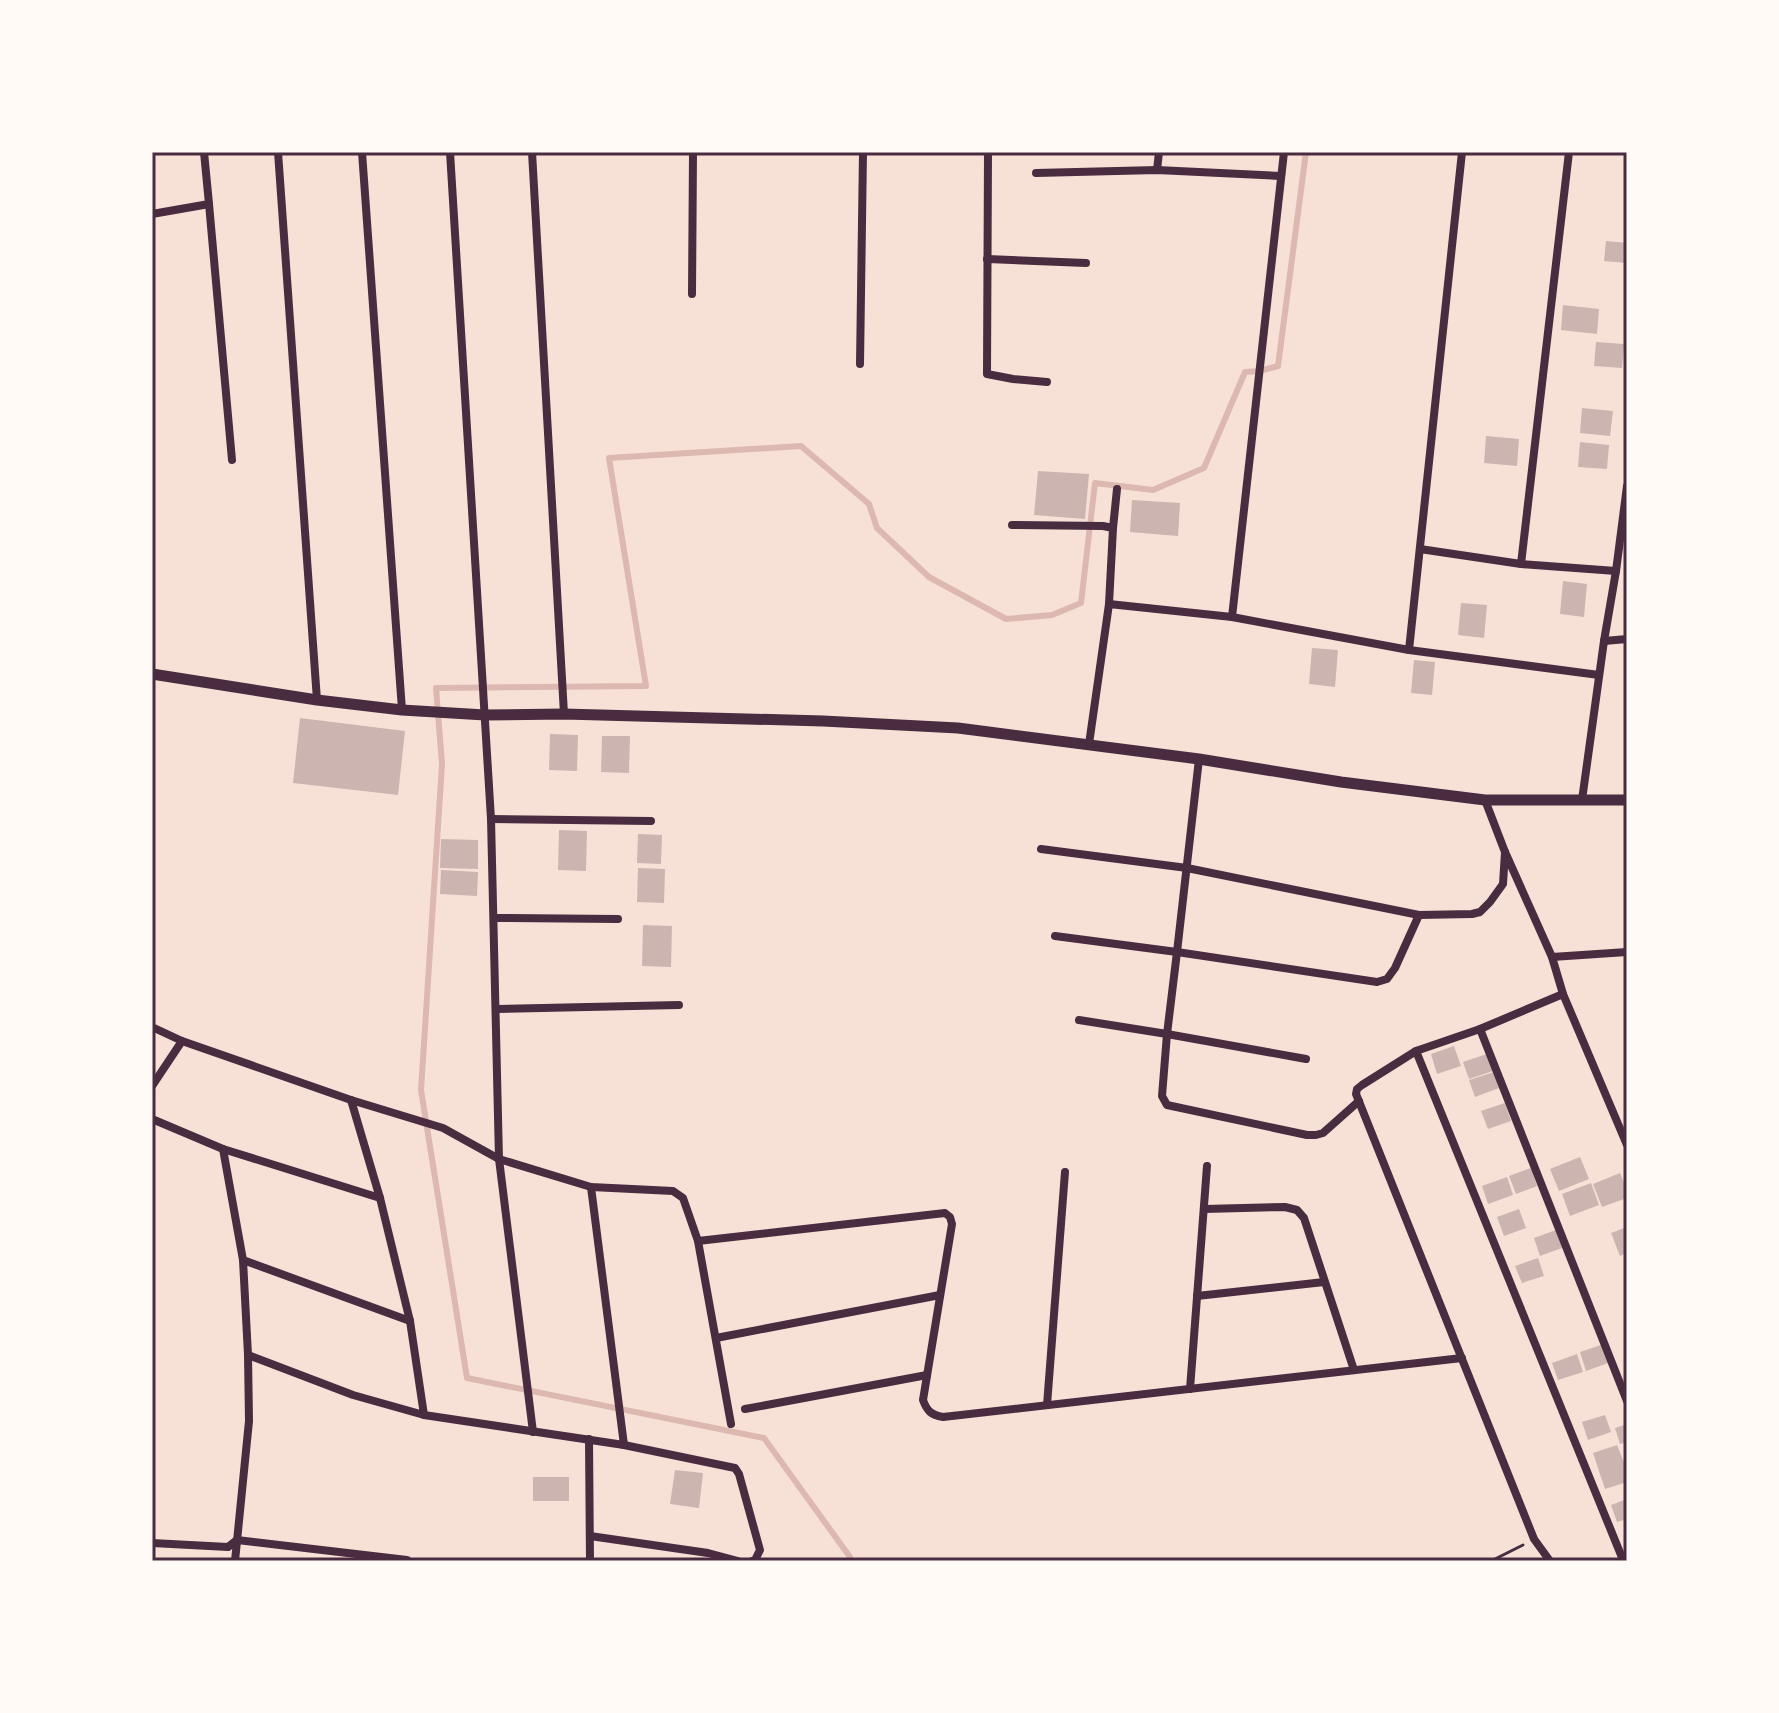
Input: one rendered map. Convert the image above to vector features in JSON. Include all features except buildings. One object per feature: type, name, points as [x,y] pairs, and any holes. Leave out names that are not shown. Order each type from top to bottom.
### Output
[{"type":"main road","points":[[152,674],[402,710],[485,715],[564,714],[823,721],[958,728],[1485,800],[1627,800]]},
{"type":"street","points":[[204,152],[232,460]]},
{"type":"street","points":[[278,152],[317,700]]},
{"type":"street","points":[[362,152],[402,710]]},
{"type":"street","points":[[450,152],[491,819],[499,1159],[533,1432]]},
{"type":"street","points":[[532,152],[564,714]]},
{"type":"street","points":[[692,294],[693,152]]},
{"type":"street","points":[[860,364],[863,152]]},
{"type":"street","points":[[988,152],[987,374],[1047,382]]},
{"type":"street","points":[[1157,170],[1159,152]]},
{"type":"street","points":[[1232,617],[1284,152]]},
{"type":"street","points":[[1409,650],[1462,152]]},
{"type":"street","points":[[1521,564],[1569,152]]},
{"type":"street","points":[[1036,173],[1157,170],[1281,176]]},
{"type":"street","points":[[152,214],[209,204]]},
{"type":"street","points":[[987,259],[1086,263]]},
{"type":"street","points":[[1582,800],[1627,486]]},
{"type":"street","points":[[1089,744],[1109,604],[1117,489]]},
{"type":"street","points":[[1012,525],[1113,528]]},
{"type":"street","points":[[1420,549],[1521,564],[1616,571]]},
{"type":"street","points":[[1109,604],[1232,617],[1409,650],[1599,675]]},
{"type":"street","points":[[1604,641],[1627,639]]},
{"type":"street","points":[[1199,759],[1162,1096],[1167,1105],[1307,1135],[1323,1133],[1359,1101]]},
{"type":"street","points":[[1485,800],[1627,1145]]},
{"type":"street","points":[[491,819],[651,821]]},
{"type":"street","points":[[1041,849],[1187,868],[1419,915],[1480,912],[1503,884],[1505,852]]},
{"type":"street","points":[[1055,936],[1377,982],[1387,979],[1395,968],[1419,915]]},
{"type":"street","points":[[495,918],[618,919]]},
{"type":"street","points":[[1552,957],[1625,952],[1627,963]]},
{"type":"street","points":[[1550,1561],[1534,1539],[1356,1094],[1362,1085],[1416,1051],[1480,1029],[1563,994]]},
{"type":"street","points":[[497,1009],[679,1005]]},
{"type":"street","points":[[1079,1020],[1306,1059]]},
{"type":"street","points":[[152,1027],[182,1041],[351,1100],[443,1128],[499,1159],[591,1187],[679,1193],[698,1241],[731,1424]]},
{"type":"street","points":[[1480,1029],[1627,1401]]},
{"type":"street","points":[[152,1086],[182,1041]]},
{"type":"street","points":[[1416,1051],[1625,1559],[1612,1561]]},
{"type":"street","points":[[351,1100],[380,1198],[410,1321],[424,1415]]},
{"type":"street","points":[[152,1119],[223,1149],[380,1198]]},
{"type":"street","points":[[223,1149],[243,1260],[248,1355],[249,1421],[235,1561]]},
{"type":"street","points":[[1190,1389],[1207,1166]]},
{"type":"street","points":[[1047,1405],[1065,1172]]},
{"type":"street","points":[[591,1187],[624,1445]]},
{"type":"street","points":[[1204,1209],[1285,1207],[1297,1210],[1304,1218],[1354,1370]]},
{"type":"street","points":[[698,1241],[945,1213],[952,1224],[923,1400],[934,1416],[1462,1358]]},
{"type":"street","points":[[243,1260],[410,1321]]},
{"type":"street","points":[[1197,1296],[1324,1282]]},
{"type":"street","points":[[716,1338],[940,1295]]},
{"type":"street","points":[[248,1355],[353,1395],[424,1415],[589,1439],[735,1468],[760,1550],[752,1561]]},
{"type":"street","points":[[745,1409],[927,1375]]},
{"type":"street","points":[[589,1439],[590,1561]]},
{"type":"street","points":[[590,1536],[708,1553],[738,1561]]},
{"type":"street","points":[[152,1543],[228,1547],[237,1540],[407,1560]]},
{"type":"path","points":[[1491,1561],[1534,1539]]},
{"type":"waterway","points":[[850,1557],[764,1438],[467,1378],[421,1090],[442,764],[436,688],[646,686],[609,458],[801,446],[869,504],[877,528],[929,577],[1006,619],[1052,615],[1081,603],[1095,483],[1153,490],[1204,468],[1245,372],[1278,366],[1306,152]]}]
